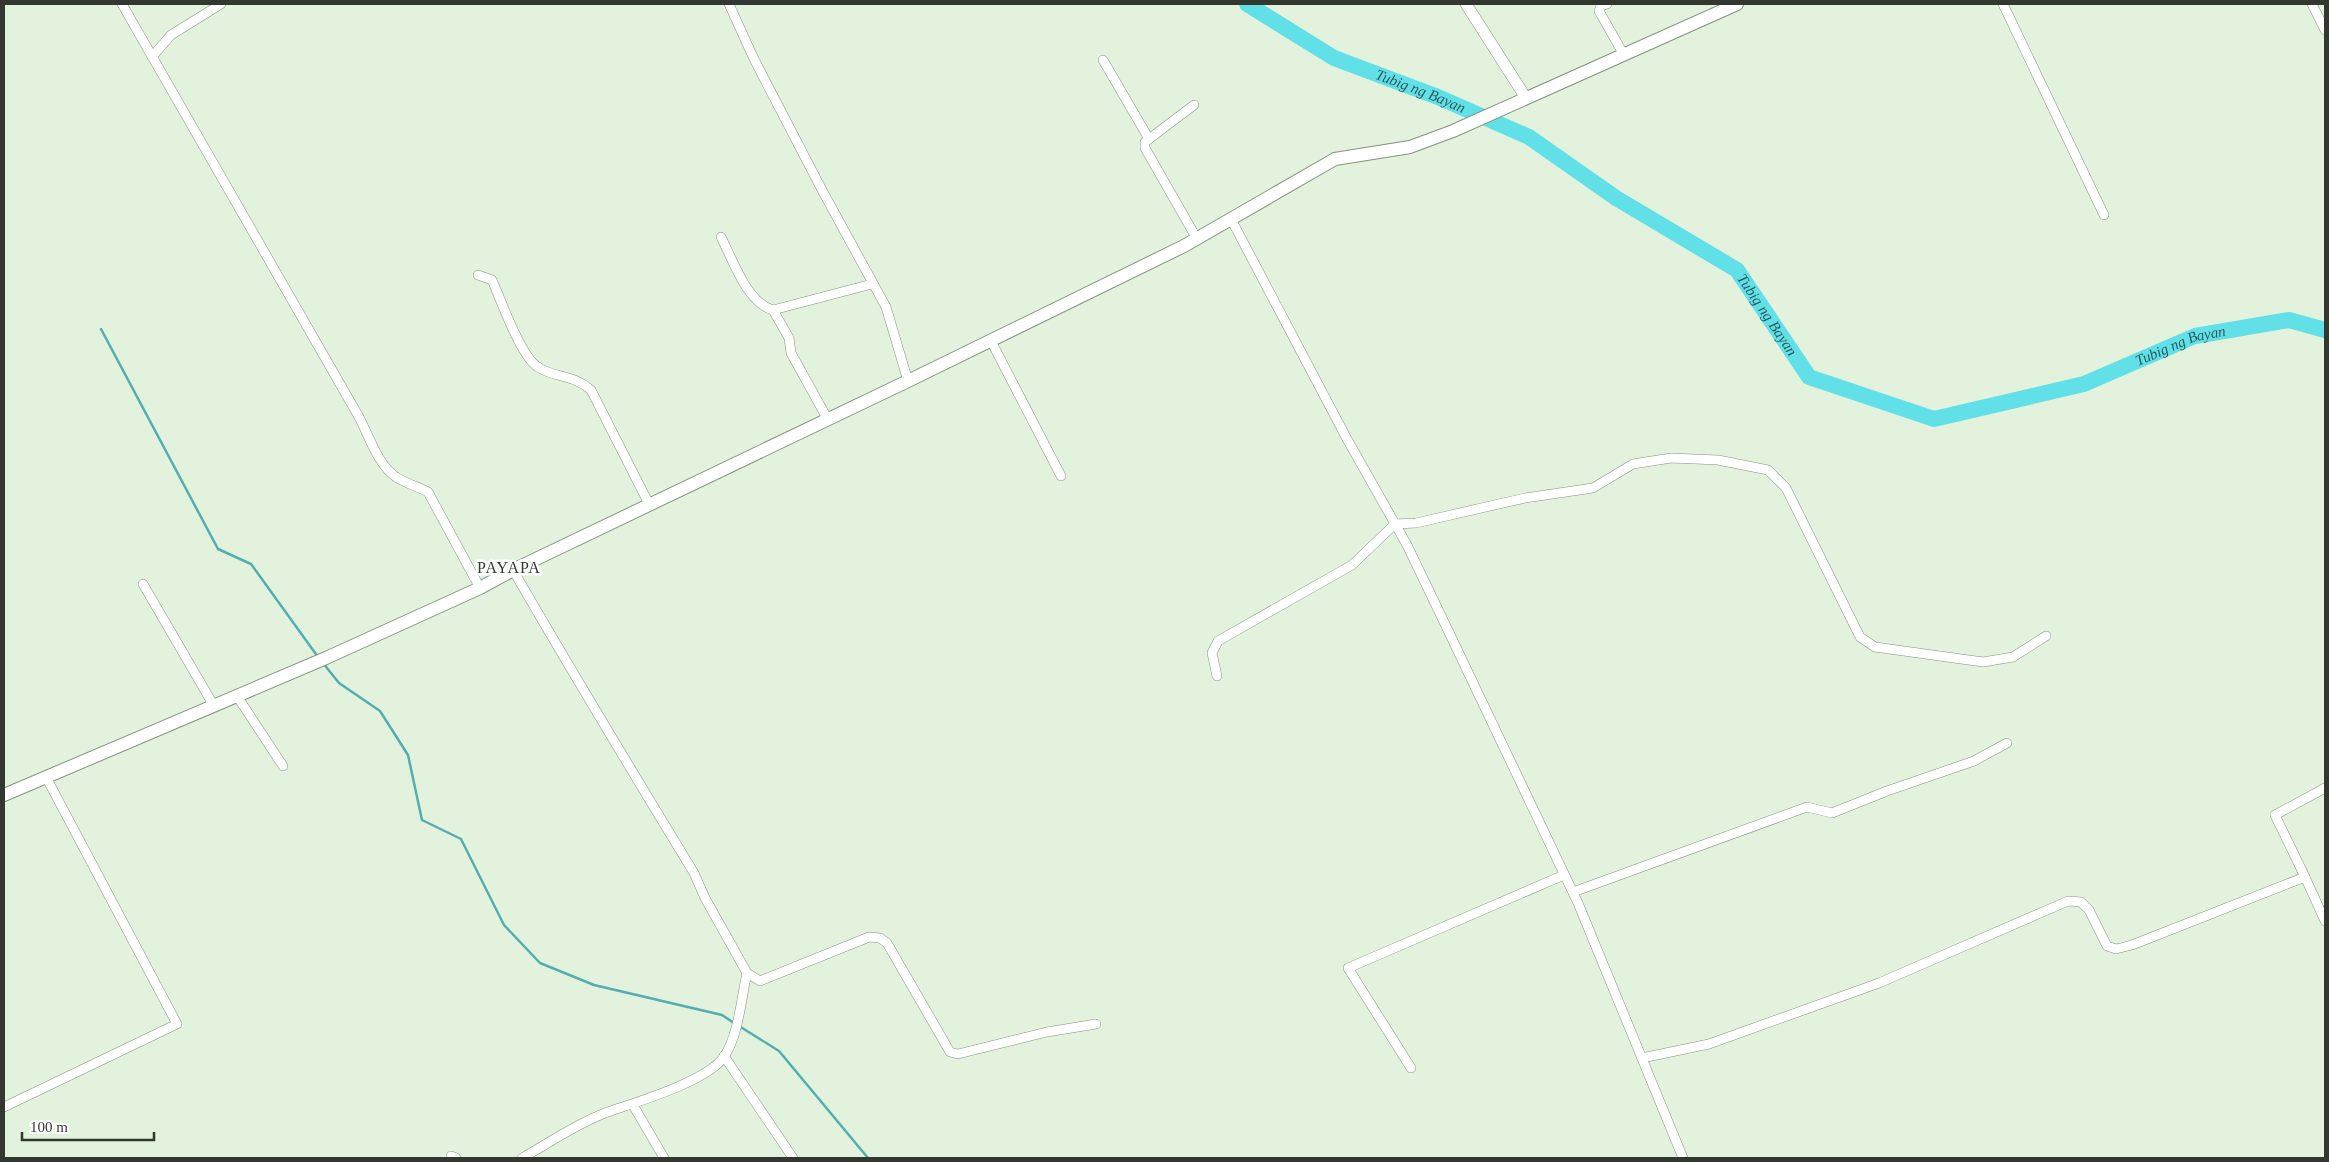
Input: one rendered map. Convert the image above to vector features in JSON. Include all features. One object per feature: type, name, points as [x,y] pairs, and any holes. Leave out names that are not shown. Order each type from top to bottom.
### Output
[{"type":"main road","points":[[4,795],[321,660],[480,588],[513,570],[991,341],[1197,239],[1335,159],[1410,147],[1485,117],[1737,4]]},
{"type":"street","points":[[122,4],[359,418],[382,462],[396,477],[428,492],[480,588]]},
{"type":"street","points":[[152,57],[171,35],[221,4]]},
{"type":"street","points":[[729,4],[799,147],[886,307],[908,381]]},
{"type":"street","points":[[1466,4],[1526,98]]},
{"type":"street","points":[[1607,4],[1602,6],[1599,11],[1624,55]]},
{"type":"street","points":[[2003,4],[2104,215]]},
{"type":"street","points":[[2312,4],[2325,30]]},
{"type":"street","points":[[1103,60],[1149,139]]},
{"type":"street","points":[[1194,105],[1145,142],[1145,148],[1197,239]]},
{"type":"street","points":[[1231,219],[1347,440],[1395,524],[1445,624],[1573,892],[1683,1158]]},
{"type":"street","points":[[721,237],[750,295],[763,308],[773,310],[872,284]]},
{"type":"street","points":[[478,274],[492,280],[526,356],[538,368],[582,383],[591,390],[649,504]]},
{"type":"street","points":[[773,310],[789,338],[791,353],[827,418]]},
{"type":"street","points":[[991,341],[1061,476]]},
{"type":"street","points":[[1217,676],[1212,653],[1218,641],[1352,565],[1395,524],[1416,523],[1525,498],[1593,488],[1633,464],[1671,458],[1718,460],[1768,470],[1786,488],[1860,637],[1875,647],[1983,662],[2013,657],[2046,636]]},
{"type":"street","points":[[513,570],[576,681],[605,723],[694,873],[747,973],[760,981],[869,937],[880,938],[887,943],[950,1052],[958,1054],[1047,1032],[1096,1024]]},
{"type":"street","points":[[143,584],[214,706]]},
{"type":"street","points":[[237,696],[283,766]]},
{"type":"street","points":[[1573,892],[1807,807],[1832,813],[1887,791],[1974,761],[2007,744]]},
{"type":"street","points":[[4,1107],[177,1024],[46,777]]},
{"type":"street","points":[[2325,788],[2275,814],[2325,921]]},
{"type":"street","points":[[1411,1068],[1348,968],[1564,875]]},
{"type":"street","points":[[1642,1058],[1709,1044],[1879,983],[2068,901],[2081,902],[2089,910],[2107,946],[2116,949],[2132,945],[2305,877]]},
{"type":"street","points":[[522,1158],[604,1114],[633,1105],[713,1070],[724,1056],[731,1042],[747,973]]},
{"type":"street","points":[[724,1056],[793,1158]]},
{"type":"street","points":[[633,1105],[664,1158]]},
{"type":"waterway","name":"Tubig ng Bayan","points":[[1247,4],[1334,58],[1438,97],[1529,137],[1616,198],[1737,270],[1809,377],[1934,419],[2084,384],[2195,336],[2289,320],[2325,330]]},
{"type":"waterway","points":[[101,329],[218,549],[251,564],[318,657]]},
{"type":"waterway","points":[[323,663],[339,683],[380,711],[408,755],[422,820],[461,839],[504,925],[540,963],[594,985],[722,1015],[734,1023]]},
{"type":"waterway","points":[[739,1026],[779,1051],[868,1158]]},
{"type":"district","name":"PAYAPA","points":[[509,567]]}]
